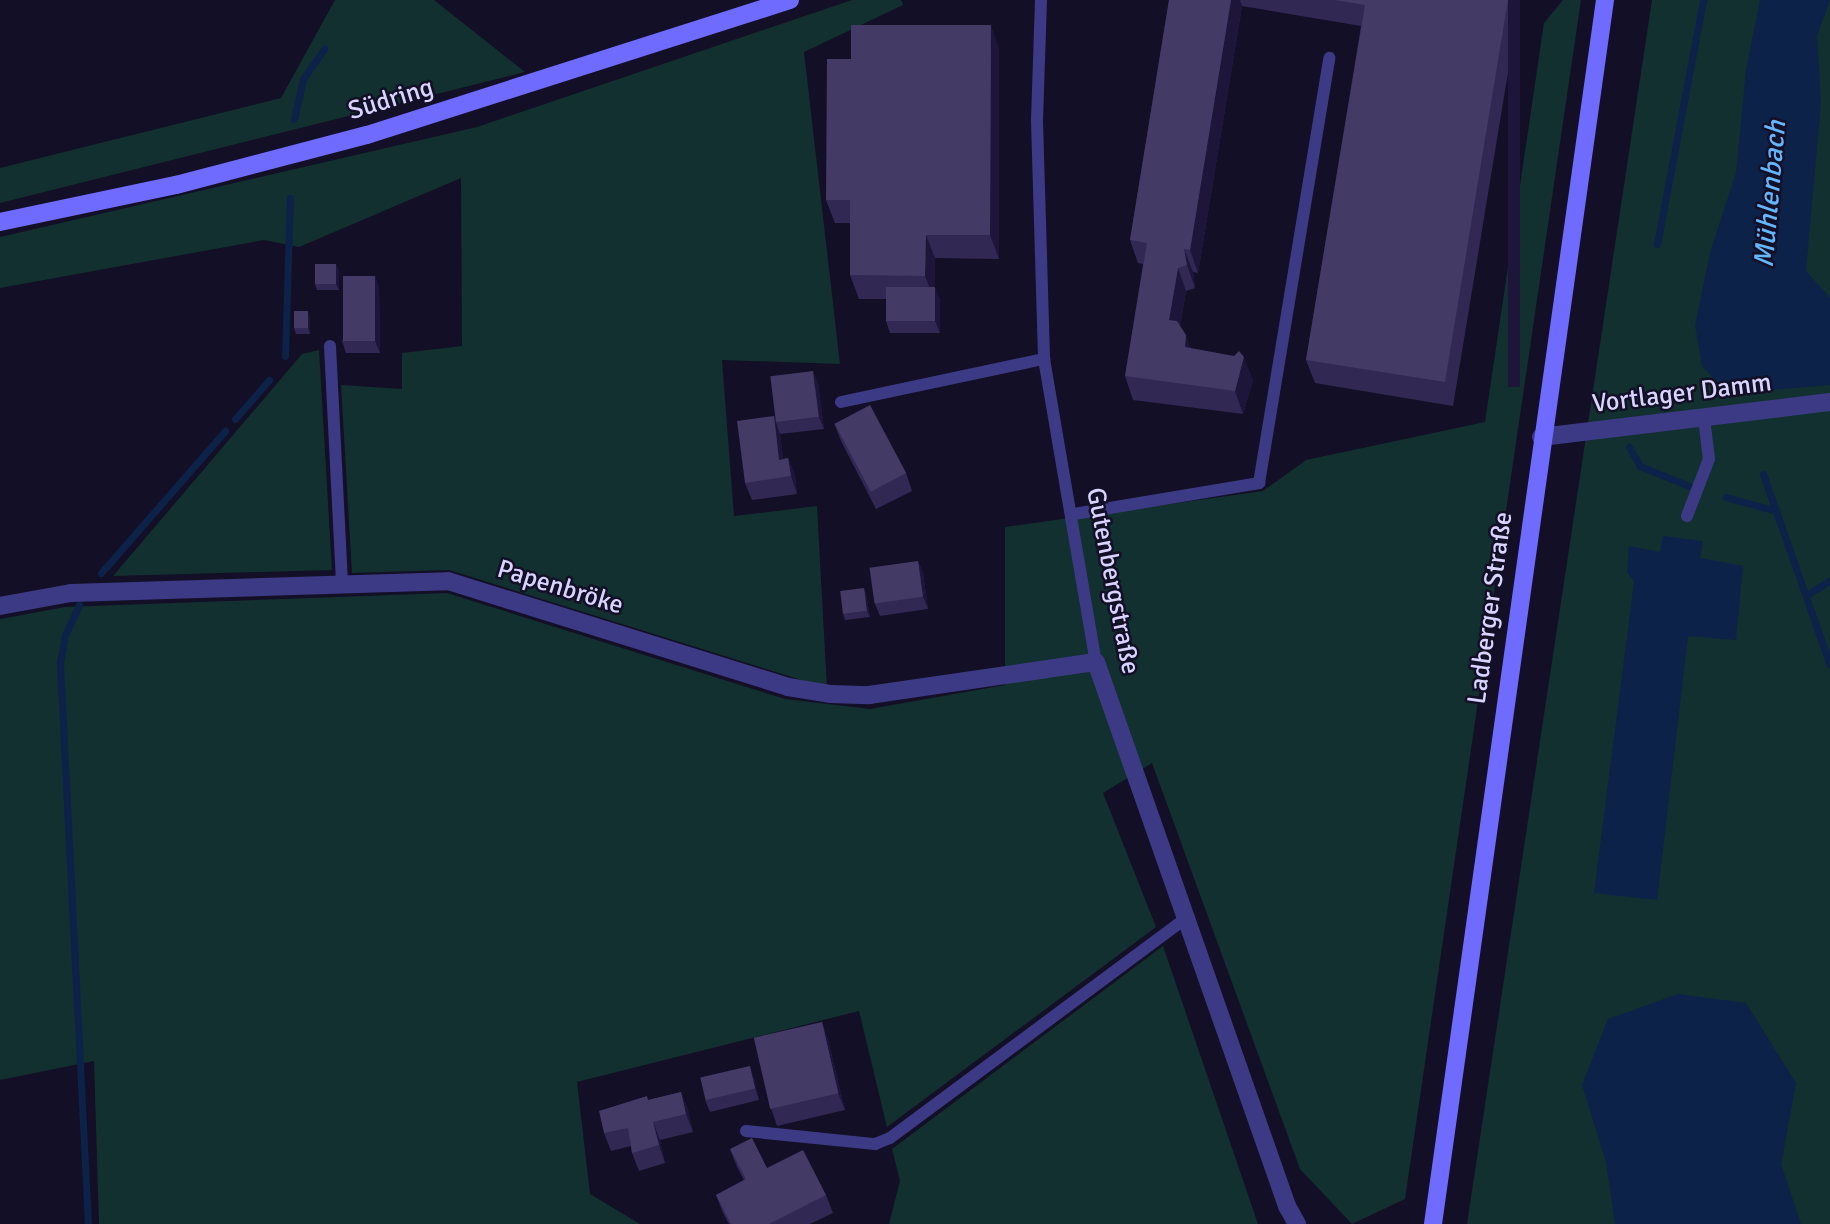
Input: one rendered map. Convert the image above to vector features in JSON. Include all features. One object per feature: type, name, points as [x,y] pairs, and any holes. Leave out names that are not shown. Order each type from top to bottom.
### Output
[{"type":"main road","name":"Südring","points":[[0,222],[176,185],[367,135],[790,0]]},
{"type":"main road","name":"Ladberger Straße","points":[[1433,1224],[1541,437],[1605,0]]},
{"type":"street","name":"Vortlager Damm","points":[[1541,437],[1704,421],[1830,402]]},
{"type":"street","name":"Papenbröke","points":[[0,606],[71,593],[448,581],[788,687],[831,694],[869,695],[1096,662]]},
{"type":"street","name":"Gutenbergstraße","points":[[1096,662],[1188,917],[1287,1206],[1297,1224]]},
{"type":"lane","name":"Gutenbergstraße","points":[[1041,0],[1037,121],[1044,359],[1074,514],[1096,662]]},
{"type":"lane","points":[[1074,514],[1259,483],[1329,58]]},
{"type":"lane","points":[[330,346],[342,583]]},
{"type":"lane","points":[[841,402],[1044,359]]},
{"type":"lane","points":[[1687,516],[1709,459],[1704,421]]},
{"type":"lane","points":[[746,1131],[875,1144],[890,1138],[1188,917]]},
{"type":"green space","points":[[335,0],[434,0],[525,72],[0,203],[0,168],[281,98]]},
{"type":"green space","points":[[852,0],[901,0],[903,5],[804,52],[840,364],[722,360],[734,516],[817,506],[827,688],[449,570],[352,573],[341,385],[402,389],[402,353],[462,346],[461,178],[299,247],[264,240],[0,288],[0,237],[477,127]]},
{"type":"green space","points":[[1563,0],[1581,0],[1405,1199],[1352,1224],[1300,1169],[1152,763],[1103,793],[1156,927],[887,1127],[859,1011],[577,1082],[590,1194],[640,1224],[99,1224],[94,1061],[0,1080],[0,619],[65,607],[447,593],[785,699],[870,709],[1005,685],[1005,527],[1263,491],[1306,460],[1485,422],[1544,23]]},
{"type":"green space","points":[[1652,0],[1830,0],[1830,1224],[1467,1224]]},
{"type":"green space","points":[[319,350],[332,570],[113,576],[302,354]]},
{"type":"green space","points":[[1163,946],[1258,1224],[889,1224],[900,1181],[892,1149]]},
{"type":"water","points":[[1760,0],[1830,0],[1817,36],[1821,103],[1806,271],[1830,298],[1830,385],[1736,393],[1719,384],[1702,366],[1695,325],[1711,249],[1736,173],[1746,70]]},
{"type":"water","points":[[1663,536],[1703,541],[1700,558],[1743,566],[1736,640],[1688,636],[1657,900],[1594,893],[1634,582],[1627,572],[1629,546],[1660,552]]},
{"type":"water","points":[[1678,994],[1746,1003],[1796,1083],[1781,1164],[1801,1224],[1615,1224],[1606,1162],[1582,1085],[1608,1019]]},
{"type":"building","points":[[1169,0],[1231,0],[1190,250],[1184,249],[1187,265],[1178,268],[1169,320],[1177,321],[1186,335],[1185,347],[1234,356],[1239,351],[1244,357],[1235,391],[1125,376],[1147,243],[1130,240]]},
{"type":"building","points":[[1335,0],[1508,0],[1445,382],[1306,360],[1365,5]]},
{"type":"building","points":[[851,25],[991,25],[990,235],[926,235],[925,276],[850,275],[850,200],[826,200],[827,59],[851,59]]},
{"type":"building","points":[[315,264],[336,264],[336,284],[315,284]]},
{"type":"building","points":[[343,276],[375,276],[375,341],[343,341]]},
{"type":"building","points":[[886,287],[935,287],[935,321],[886,321]]},
{"type":"building","points":[[294,311],[308,311],[308,328],[294,328]]},
{"type":"building","points":[[813,371],[819,417],[776,422],[770,376]]},
{"type":"building","points":[[870,405],[906,473],[871,492],[835,424]]},
{"type":"building","points":[[774,416],[779,460],[788,458],[791,476],[745,483],[737,421]]},
{"type":"building","points":[[918,561],[923,597],[874,603],[869,568]]},
{"type":"building","points":[[864,588],[867,611],[843,614],[840,591]]},
{"type":"building","points":[[822,1022],[838,1093],[770,1109],[754,1038]]},
{"type":"building","points":[[750,1066],[755,1088],[705,1100],[700,1077]]},
{"type":"building","points":[[681,1092],[686,1114],[653,1122],[659,1145],[632,1153],[628,1128],[604,1133],[599,1111],[647,1096],[648,1100]]},
{"type":"building","points":[[752,1138],[767,1168],[803,1150],[826,1195],[769,1224],[731,1224],[716,1195],[746,1179],[730,1149]]},
{"type":"waterway","points":[[1657,244],[1703,0]]},
{"type":"waterway","points":[[294,119],[303,79],[324,49]]},
{"type":"waterway","points":[[285,356],[290,198]]},
{"type":"waterway","points":[[235,419],[269,380]]},
{"type":"waterway","points":[[101,573],[225,431]]},
{"type":"waterway","points":[[1629,447],[1640,466],[1689,486]]},
{"type":"waterway","name":"Mühlenbach","points":[[1763,474],[1830,665]]},
{"type":"waterway","points":[[1726,497],[1777,511]]},
{"type":"waterway","points":[[1808,594],[1830,580]]},
{"type":"waterway","points":[[79,605],[65,635],[60,664],[88,1224]]}]
